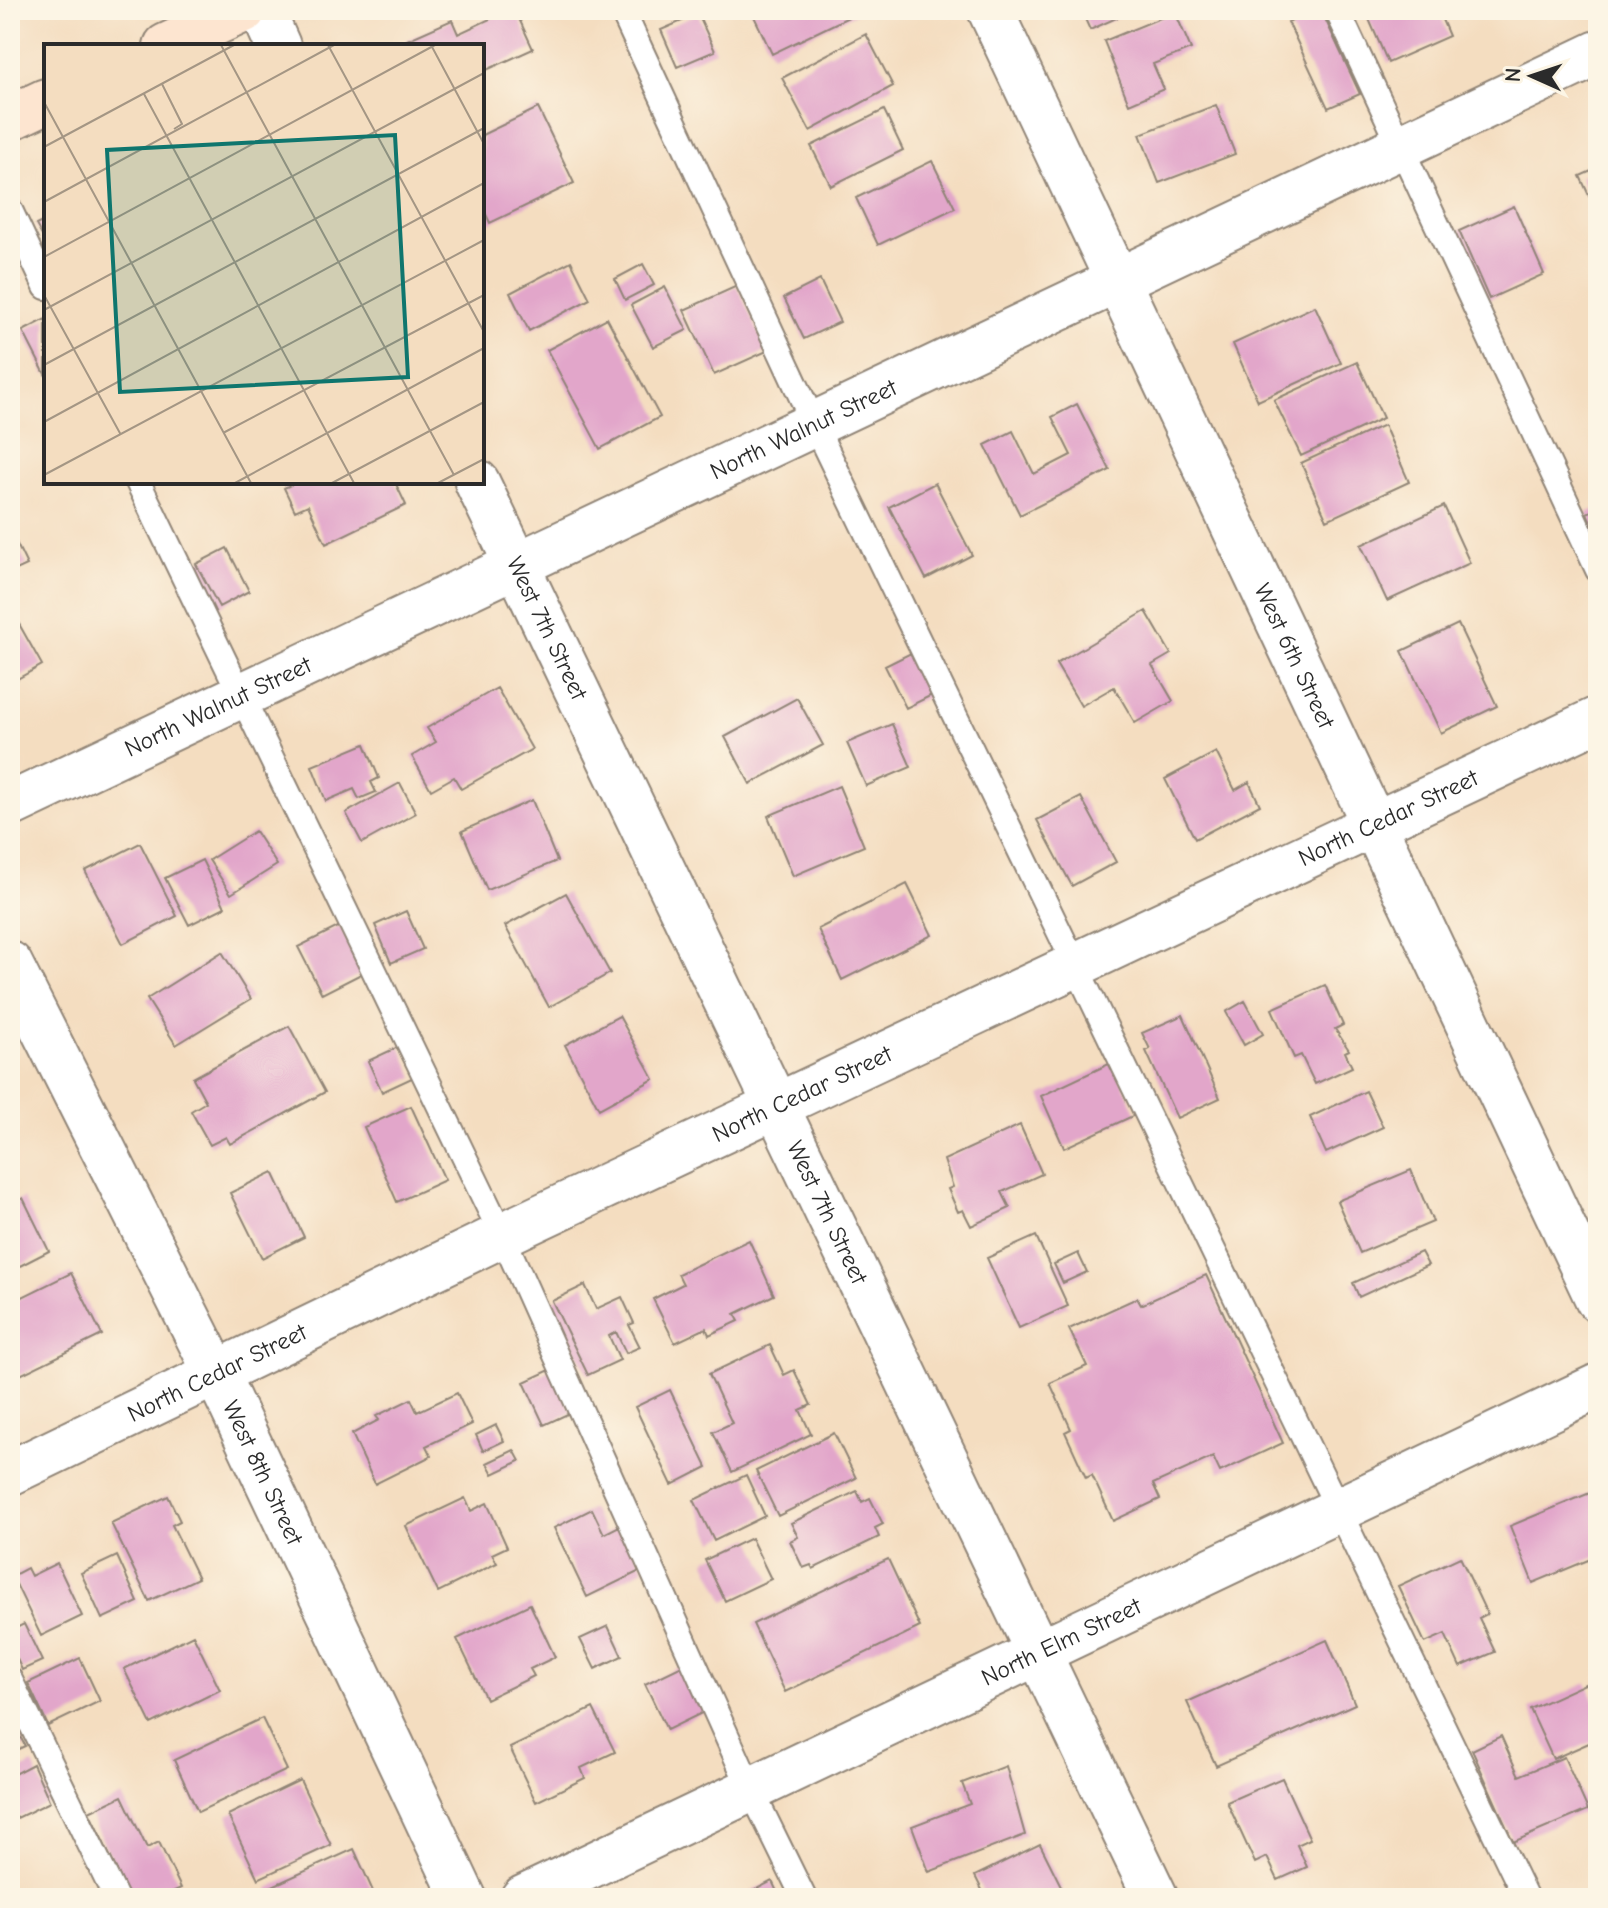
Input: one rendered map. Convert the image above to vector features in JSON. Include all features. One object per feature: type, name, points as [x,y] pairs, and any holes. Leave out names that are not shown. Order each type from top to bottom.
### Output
[{"type":"street","points":[[170,44],[244,10]]},
{"type":"street","points":[[262,10],[277,44]]},
{"type":"street","name":"West 6th Street","points":[[990,10],[1598,1300]]},
{"type":"street","name":"North Walnut Street","points":[[10,805],[1598,53]]},
{"type":"street","points":[[10,118],[44,102]]},
{"type":"street","name":"West 7th Street","points":[[478,484],[1156,1898]]},
{"type":"street","name":"North Cedar Street","points":[[10,1473],[502,1235],[1598,719]]},
{"type":"street","name":"West 8th Street","points":[[10,964],[216,1373],[464,1898]]},
{"type":"street","name":"North Elm Street","points":[[523,1898],[1598,1386]]},
{"type":"lane","points":[[622,10],[814,424],[1341,1509],[1526,1898]]},
{"type":"lane","points":[[1337,10],[1598,570]]},
{"type":"lane","points":[[10,210],[44,283]]},
{"type":"lane","points":[[139,484],[502,1235],[751,1790],[804,1898]]},
{"type":"lane","points":[[10,1680],[116,1898]]},
{"type":"building","points":[[515,10],[533,49],[484,71],[484,44],[409,44],[407,40],[452,20],[458,34]]},
{"type":"building","points":[[751,10],[863,10],[772,54]]},
{"type":"building","points":[[1081,10],[1134,10],[1090,30]]},
{"type":"building","points":[[1312,10],[1321,10],[1360,94],[1328,108],[1288,22]]},
{"type":"building","points":[[1365,10],[1438,10],[1449,36],[1388,63]]},
{"type":"building","points":[[1175,12],[1191,49],[1153,64],[1164,89],[1129,104],[1104,41]]},
{"type":"building","points":[[698,14],[715,51],[677,67],[661,30]]},
{"type":"building","points":[[866,34],[893,86],[810,131],[782,78]]},
{"type":"building","points":[[1216,105],[1235,154],[1159,183],[1140,134]]},
{"type":"building","points":[[538,108],[574,183],[490,223],[484,210],[484,134]]},
{"type":"building","points":[[884,110],[903,150],[831,186],[811,146]]},
{"type":"building","points":[[932,161],[955,208],[878,245],[856,198]]},
{"type":"building","points":[[1598,168],[1598,215],[1580,176]]},
{"type":"building","points":[[1514,206],[1544,274],[1489,299],[1459,231]]},
{"type":"building","points":[[44,221],[44,239],[36,225]]},
{"type":"building","points":[[571,261],[590,299],[529,331],[510,293]]},
{"type":"building","points":[[643,264],[654,285],[625,300],[615,279]]},
{"type":"building","points":[[820,280],[840,322],[804,339],[784,298]]},
{"type":"building","points":[[737,286],[767,351],[714,375],[684,310]]},
{"type":"building","points":[[665,287],[687,330],[653,347],[631,305]]},
{"type":"building","points":[[1315,306],[1341,363],[1258,401],[1233,344]]},
{"type":"building","points":[[607,318],[660,417],[600,449],[547,350]]},
{"type":"building","points":[[44,320],[44,372],[23,331]]},
{"type":"building","points":[[1357,362],[1383,418],[1301,456],[1274,400]]},
{"type":"building","points":[[1077,404],[1110,470],[1020,515],[985,445],[1013,431],[1034,474],[1071,455],[1052,417]]},
{"type":"building","points":[[1384,425],[1409,482],[1327,520],[1301,463]]},
{"type":"building","points":[[935,483],[972,555],[926,579],[889,507]]},
{"type":"building","points":[[293,484],[396,484],[406,505],[326,544],[308,505],[295,511],[284,488]]},
{"type":"building","points":[[1444,506],[1470,563],[1387,601],[1361,545]]},
{"type":"building","points":[[1598,508],[1598,537],[1587,513]]},
{"type":"building","points":[[10,530],[27,565],[10,573]]},
{"type":"building","points":[[227,548],[249,591],[219,607],[196,564]]},
{"type":"building","points":[[1146,611],[1171,654],[1152,665],[1173,701],[1135,723],[1114,687],[1081,706],[1056,664]]},
{"type":"building","points":[[19,624],[42,665],[10,683],[10,629]]},
{"type":"building","points":[[1458,624],[1497,706],[1441,733],[1402,651]]},
{"type":"building","points":[[917,650],[938,692],[906,708],[885,666]]},
{"type":"building","points":[[497,688],[532,749],[461,789],[454,777],[431,790],[412,756],[436,742],[427,728]]},
{"type":"building","points":[[797,698],[823,745],[750,784],[725,737]]},
{"type":"building","points":[[892,724],[911,767],[866,786],[847,743]]},
{"type":"building","points":[[365,744],[379,778],[371,782],[376,792],[359,799],[354,789],[326,801],[312,766]]},
{"type":"building","points":[[1216,752],[1235,790],[1249,782],[1260,805],[1195,839],[1165,779]]},
{"type":"building","points":[[400,783],[416,813],[362,843],[346,813]]},
{"type":"building","points":[[839,786],[864,846],[793,876],[768,816]]},
{"type":"building","points":[[1081,797],[1116,862],[1072,886],[1037,820]]},
{"type":"building","points":[[532,800],[557,861],[487,890],[462,831]]},
{"type":"building","points":[[255,831],[277,865],[231,894],[209,860]]},
{"type":"building","points":[[140,843],[177,916],[123,944],[85,871]]},
{"type":"building","points":[[202,860],[225,907],[189,925],[165,878]]},
{"type":"building","points":[[907,884],[932,935],[842,980],[818,929]]},
{"type":"building","points":[[566,893],[610,973],[549,1007],[505,926]]},
{"type":"building","points":[[406,911],[423,949],[391,963],[375,925]]},
{"type":"building","points":[[340,926],[363,973],[322,994],[298,947]]},
{"type":"building","points":[[222,952],[251,999],[176,1045],[147,999]]},
{"type":"building","points":[[1325,985],[1343,1025],[1335,1029],[1349,1050],[1345,1052],[1352,1067],[1315,1084],[1301,1055],[1294,1058],[1272,1009]]},
{"type":"building","points":[[1245,1001],[1263,1034],[1244,1045],[1226,1012]]},
{"type":"building","points":[[1183,1015],[1220,1098],[1177,1118],[1146,1051],[1150,1049],[1142,1033]]},
{"type":"building","points":[[619,1016],[654,1079],[599,1109],[565,1045]]},
{"type":"building","points":[[289,1026],[325,1092],[230,1144],[226,1137],[210,1145],[191,1111],[206,1102],[193,1078]]},
{"type":"building","points":[[400,1046],[414,1077],[382,1092],[368,1061]]},
{"type":"building","points":[[1113,1062],[1137,1114],[1064,1148],[1041,1096]]},
{"type":"building","points":[[1366,1091],[1383,1127],[1326,1153],[1310,1117]]},
{"type":"building","points":[[411,1106],[445,1180],[397,1202],[364,1127]]},
{"type":"building","points":[[1020,1125],[1042,1174],[1002,1192],[1010,1208],[971,1226],[963,1210],[958,1212],[948,1189],[953,1187],[944,1160]]},
{"type":"building","points":[[1411,1170],[1433,1222],[1360,1253],[1337,1201]]},
{"type":"building","points":[[273,1172],[304,1237],[262,1258],[230,1193]]},
{"type":"building","points":[[23,1198],[49,1251],[10,1271],[10,1205]]},
{"type":"building","points":[[1036,1236],[1068,1306],[1019,1328],[987,1258]]},
{"type":"building","points":[[749,1240],[774,1295],[735,1314],[739,1321],[709,1335],[706,1328],[675,1343],[653,1299],[683,1284],[678,1274]]},
{"type":"building","points":[[1421,1252],[1428,1265],[1359,1297],[1353,1283]]},
{"type":"building","points":[[1078,1253],[1087,1272],[1063,1283],[1054,1264]]},
{"type":"building","points":[[71,1273],[102,1335],[10,1380],[10,1303]]},
{"type":"building","points":[[1206,1275],[1283,1443],[1220,1472],[1213,1457],[1153,1484],[1160,1499],[1113,1521],[1092,1475],[1086,1478],[1065,1432],[1071,1429],[1050,1383],[1087,1366],[1069,1329],[1137,1298],[1141,1305]]},
{"type":"building","points":[[585,1285],[596,1309],[622,1297],[634,1323],[629,1325],[640,1347],[626,1353],[616,1332],[609,1336],[620,1360],[588,1375],[552,1301]]},
{"type":"building","points":[[770,1345],[784,1375],[794,1370],[811,1405],[800,1410],[811,1434],[732,1472],[713,1432],[732,1423],[709,1374]]},
{"type":"building","points":[[552,1369],[572,1412],[544,1425],[524,1382]]},
{"type":"building","points":[[670,1390],[707,1467],[672,1485],[635,1407]]},
{"type":"building","points":[[457,1393],[472,1424],[426,1446],[431,1456],[375,1484],[352,1434],[379,1420],[376,1416],[411,1399],[417,1412]]},
{"type":"building","points":[[496,1425],[504,1441],[483,1451],[476,1435]]},
{"type":"building","points":[[834,1433],[856,1478],[778,1516],[756,1471]]},
{"type":"building","points":[[514,1450],[520,1461],[493,1474],[487,1463]]},
{"type":"building","points":[[746,1475],[765,1516],[714,1541],[694,1500]]},
{"type":"building","points":[[1597,1490],[1598,1556],[1533,1583],[1510,1526]]},
{"type":"building","points":[[857,1491],[862,1502],[870,1498],[883,1524],[875,1528],[879,1537],[813,1569],[811,1565],[803,1568],[790,1541],[798,1537],[791,1523]]},
{"type":"building","points":[[168,1496],[180,1521],[172,1525],[198,1578],[149,1601],[111,1523]]},
{"type":"building","points":[[465,1498],[471,1511],[487,1503],[507,1547],[492,1554],[497,1563],[438,1592],[406,1526]]},
{"type":"building","points":[[592,1509],[604,1534],[623,1524],[644,1569],[587,1597],[554,1528]]},
{"type":"building","points":[[751,1538],[771,1579],[725,1601],[705,1560]]},
{"type":"building","points":[[117,1556],[138,1602],[102,1619],[81,1573]]},
{"type":"building","points":[[1460,1557],[1487,1614],[1479,1618],[1495,1652],[1460,1667],[1445,1634],[1425,1643],[1398,1586]]},
{"type":"building","points":[[888,1559],[920,1627],[785,1692],[753,1624]]},
{"type":"building","points":[[57,1563],[82,1616],[41,1636],[12,1576],[27,1568],[31,1576]]},
{"type":"building","points":[[530,1604],[555,1657],[530,1669],[534,1676],[486,1699],[457,1639]]},
{"type":"building","points":[[24,1624],[42,1661],[22,1670],[10,1644],[10,1631]]},
{"type":"building","points":[[608,1626],[622,1656],[595,1669],[580,1639]]},
{"type":"building","points":[[193,1635],[220,1690],[151,1724],[124,1669]]},
{"type":"building","points":[[1327,1640],[1355,1704],[1216,1766],[1187,1702]]},
{"type":"building","points":[[80,1658],[100,1701],[48,1726],[28,1683]]},
{"type":"building","points":[[686,1664],[708,1710],[667,1730],[645,1684]]},
{"type":"building","points":[[1587,1683],[1598,1708],[1598,1739],[1553,1759],[1530,1709]]},
{"type":"building","points":[[593,1708],[615,1752],[581,1768],[585,1778],[536,1802],[510,1748]]},
{"type":"building","points":[[10,1717],[25,1746],[10,1753]]},
{"type":"building","points":[[262,1718],[287,1770],[198,1812],[174,1760]]},
{"type":"building","points":[[1501,1736],[1519,1776],[1564,1757],[1588,1810],[1513,1842],[1472,1750]]},
{"type":"building","points":[[33,1764],[50,1802],[11,1821],[10,1776]]},
{"type":"building","points":[[1006,1766],[1025,1835],[929,1872],[912,1826],[970,1804],[962,1783]]},
{"type":"building","points":[[1282,1778],[1310,1839],[1297,1845],[1307,1867],[1278,1880],[1267,1857],[1255,1863],[1227,1802]]},
{"type":"building","points":[[300,1780],[331,1845],[258,1879],[228,1815]]},
{"type":"building","points":[[122,1796],[147,1848],[159,1842],[181,1888],[159,1898],[130,1898],[89,1812]]},
{"type":"building","points":[[1040,1844],[1063,1890],[1046,1898],[986,1898],[975,1876]]},
{"type":"building","points":[[354,1849],[376,1898],[273,1898],[268,1888]]},
{"type":"building","points":[[772,1881],[780,1898],[739,1898]]}]
